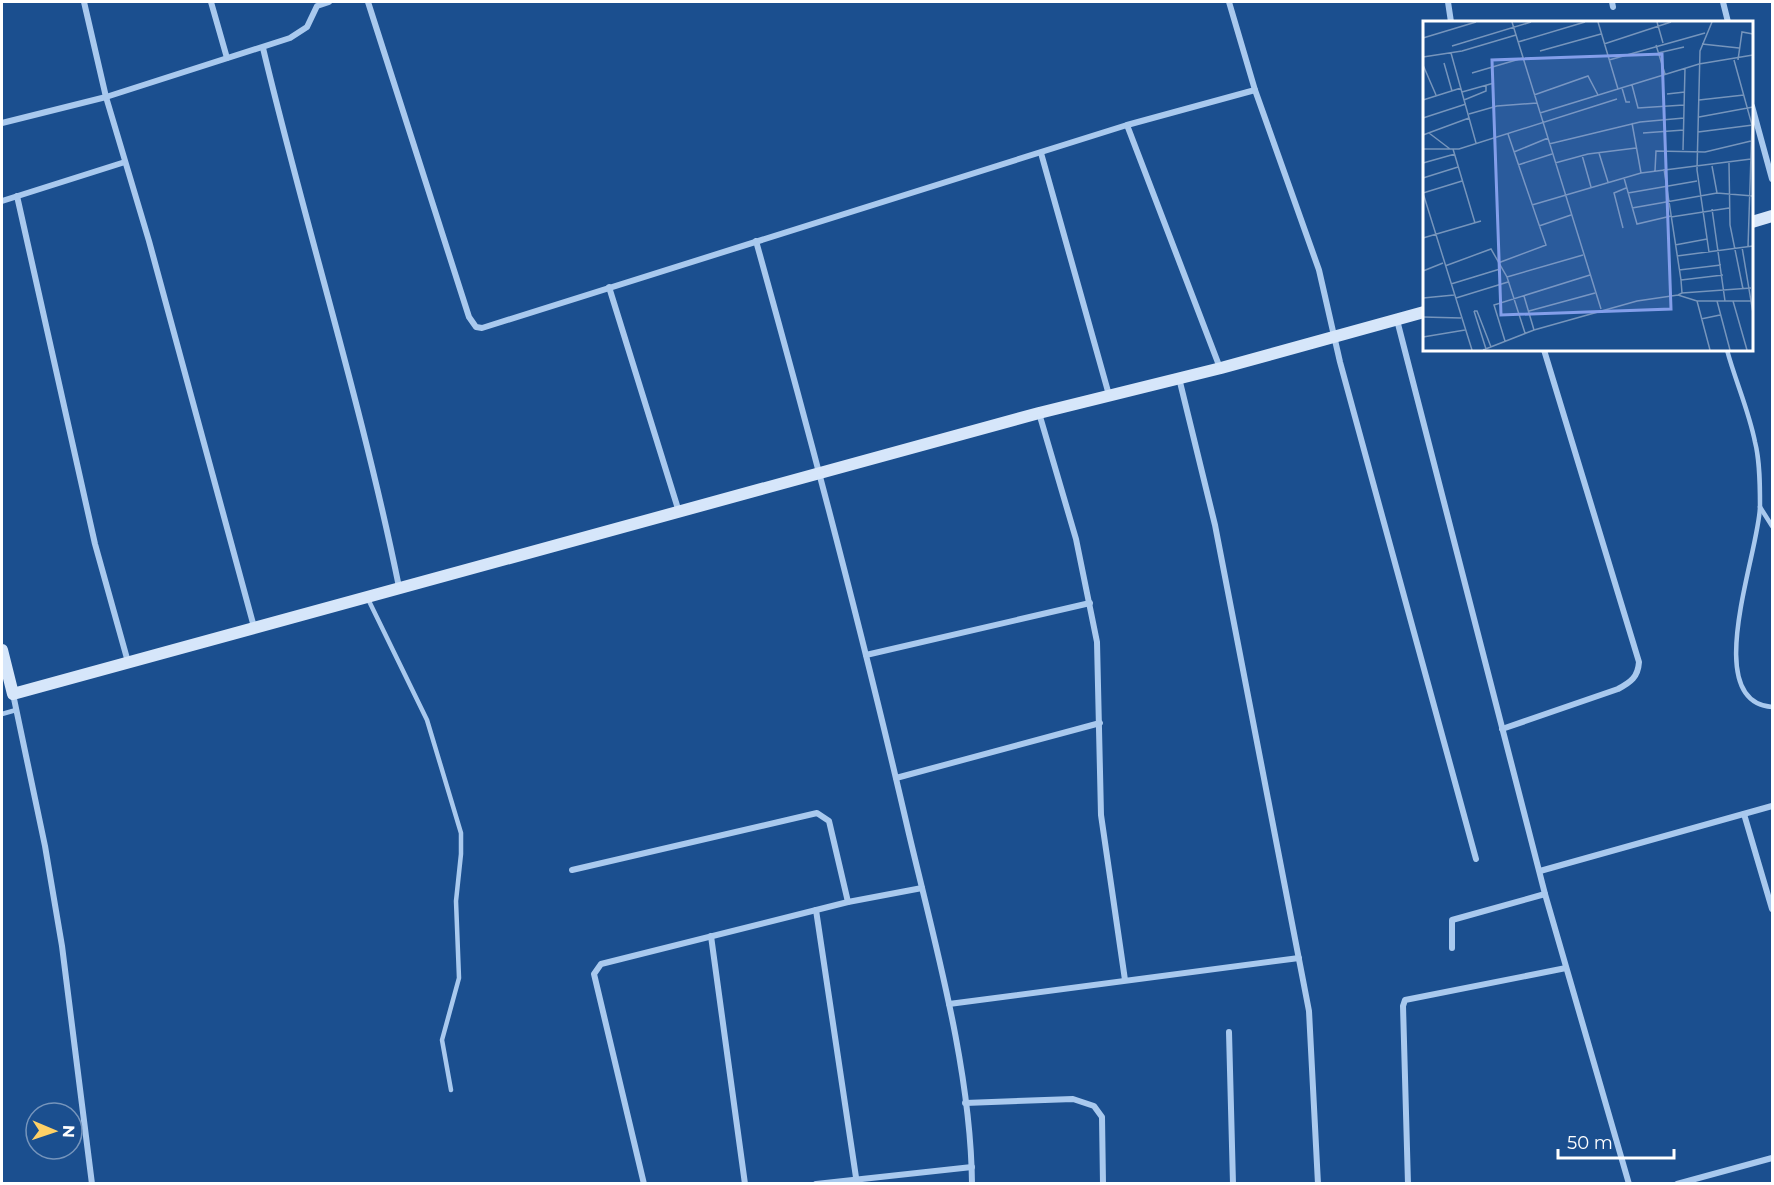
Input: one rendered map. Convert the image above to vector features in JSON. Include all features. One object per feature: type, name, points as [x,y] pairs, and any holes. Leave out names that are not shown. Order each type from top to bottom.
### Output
[{"type":"street","points":[[84,2],[106,97],[254,627]]},
{"type":"street","points":[[211,2],[227,58]]},
{"type":"street","points":[[2,123],[106,97],[263,48],[300,33],[317,4],[329,2]]},
{"type":"street","points":[[368,2],[471,323],[482,328],[1127,125],[1255,90]]},
{"type":"street","points":[[1229,2],[1255,90],[1318,270],[1334,338],[1476,859]]},
{"type":"street","points":[[1448,2],[1451,21]]},
{"type":"street","points":[[1723,2],[1728,21]]},
{"type":"street","points":[[263,48],[293,173],[384,514],[399,587]]},
{"type":"street","points":[[1753,109],[1773,179]]},
{"type":"street","points":[[1127,125],[1221,368]]},
{"type":"street","points":[[1041,153],[1109,396]]},
{"type":"street","points":[[2,201],[125,162]]},
{"type":"street","points":[[17,196],[95,544],[128,662]]},
{"type":"street","points":[[1753,222],[1773,216]]},
{"type":"street","points":[[756,241],[821,473],[949,1004],[964,1103],[972,1184]]},
{"type":"street","points":[[609,287],[680,513]]},
{"type":"street","points":[[13,694],[1039,413],[1221,368],[1423,313]]},
{"type":"street","points":[[1397,320],[1545,894],[1629,1184]]},
{"type":"street","points":[[1502,729],[1618,689],[1630,683],[1638,674],[1639,662],[1544,351]]},
{"type":"street","points":[[1179,378],[1215,525],[1309,1011],[1318,1184]]},
{"type":"street","points":[[1039,413],[1076,539],[1097,642],[1101,815],[1125,980]]},
{"type":"street","points":[[866,655],[1090,603]]},
{"type":"street","points":[[2,650],[5,678],[13,694],[45,846],[62,946],[92,1184]]},
{"type":"street","points":[[896,778],[1100,723]]},
{"type":"street","points":[[1540,871],[1773,806]]},
{"type":"street","points":[[572,870],[817,813],[829,821],[848,902]]},
{"type":"street","points":[[1744,814],[1773,909]]},
{"type":"street","points":[[644,1184],[594,974],[600,964],[848,902],[922,888]]},
{"type":"street","points":[[1452,948],[1452,920],[1545,894]]},
{"type":"street","points":[[816,910],[856,1181]]},
{"type":"street","points":[[711,936],[745,1184]]},
{"type":"street","points":[[949,1004],[1094,987],[1125,980],[1299,958]]},
{"type":"street","points":[[1408,1184],[1402,1006],[1405,1000],[1566,968]]},
{"type":"street","points":[[1229,1032],[1233,1184]]},
{"type":"street","points":[[964,1103],[1073,1100],[1094,1106],[1102,1118],[1103,1184]]},
{"type":"street","points":[[1677,1184],[1773,1158]]},
{"type":"street","points":[[816,1184],[972,1167]]},
{"type":"lane","points":[[1727,351],[1755,440],[1760,507],[1742,606],[1735,667],[1740,688],[1747,697],[1760,706],[1773,707]]},
{"type":"lane","points":[[1760,507],[1773,526]]},
{"type":"lane","points":[[367,596],[427,720],[460,832],[461,854],[456,901],[459,978],[442,1040],[451,1090]]},
{"type":"lane","points":[[2,714],[16,710]]}]
